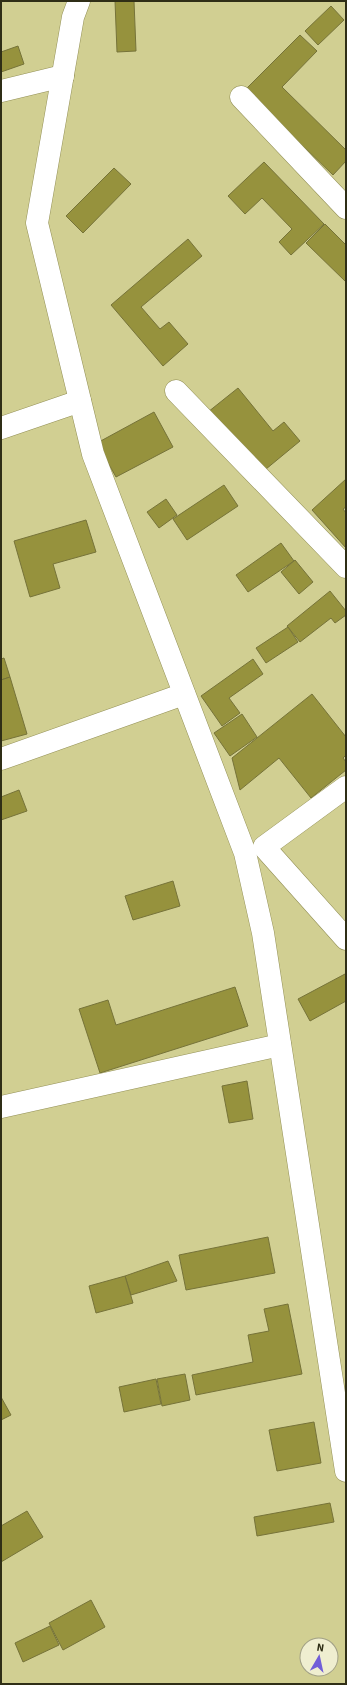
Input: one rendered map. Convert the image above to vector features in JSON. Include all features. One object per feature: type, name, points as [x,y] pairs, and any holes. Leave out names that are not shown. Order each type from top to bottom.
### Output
[{"type":"street","points":[[79,1],[73,17],[37,223],[92,454],[184,694],[254,850],[263,933],[346,1471]]},
{"type":"street","points":[[1,91],[63,76]]},
{"type":"street","points":[[241,96],[346,208]]},
{"type":"street","points":[[176,390],[346,567]]},
{"type":"street","points":[[1,428],[80,401]]},
{"type":"street","points":[[1,759],[184,694]]},
{"type":"street","points":[[254,850],[346,787]]},
{"type":"street","points":[[254,850],[346,939]]},
{"type":"street","points":[[1,1107],[280,1045]]},
{"type":"building","points":[[115,1],[134,1],[136,51],[117,52]]},
{"type":"building","points":[[331,6],[344,20],[318,45],[305,31]]},
{"type":"building","points":[[300,35],[317,51],[282,87],[346,150],[346,161],[333,175],[245,90]]},
{"type":"building","points":[[18,46],[24,64],[1,72],[1,52]]},
{"type":"building","points":[[264,162],[324,224],[291,255],[279,242],[292,229],[262,198],[245,214],[228,196]]},
{"type":"building","points":[[114,168],[131,184],[83,233],[66,216]]},
{"type":"building","points":[[325,224],[346,245],[346,282],[306,243]]},
{"type":"building","points":[[188,239],[202,256],[141,307],[160,329],[169,322],[188,344],[163,366],[111,305]]},
{"type":"building","points":[[238,388],[273,431],[284,422],[300,441],[260,474],[208,412]]},
{"type":"building","points":[[154,412],[173,447],[116,477],[97,443]]},
{"type":"building","points":[[346,479],[346,507],[343,509],[346,513],[346,548],[312,510]]},
{"type":"building","points":[[224,485],[238,506],[187,540],[173,519]]},
{"type":"building","points":[[166,499],[177,515],[159,528],[147,512]]},
{"type":"building","points":[[86,520],[96,552],[53,564],[60,588],[30,597],[14,541]]},
{"type":"building","points":[[281,543],[294,561],[248,592],[236,575]]},
{"type":"building","points":[[295,560],[313,582],[299,594],[281,572]]},
{"type":"building","points":[[330,591],[346,611],[346,615],[335,623],[331,618],[300,642],[287,626]]},
{"type":"building","points":[[288,627],[298,642],[266,663],[256,648]]},
{"type":"building","points":[[4,658],[10,677],[1,680],[1,659]]},
{"type":"building","points":[[253,659],[263,674],[229,698],[240,713],[222,726],[201,696]]},
{"type":"building","points":[[10,677],[27,734],[1,741],[1,680]]},
{"type":"building","points":[[312,694],[346,737],[346,755],[343,758],[346,762],[346,770],[311,798],[279,758],[240,790],[232,758]]},
{"type":"building","points":[[242,714],[257,737],[230,756],[214,733]]},
{"type":"building","points":[[19,790],[27,811],[1,820],[1,797]]},
{"type":"building","points":[[173,881],[180,906],[133,920],[125,896]]},
{"type":"building","points":[[345,974],[346,1001],[310,1021],[298,999]]},
{"type":"building","points":[[235,987],[248,1026],[100,1073],[79,1009],[108,1000],[116,1025]]},
{"type":"building","points":[[247,1081],[253,1119],[229,1123],[222,1086]]},
{"type":"building","points":[[268,1237],[275,1273],[186,1290],[179,1255]]},
{"type":"building","points":[[168,1261],[177,1281],[131,1295],[125,1276]]},
{"type":"building","points":[[125,1276],[133,1303],[96,1313],[89,1286]]},
{"type":"building","points":[[288,1304],[302,1374],[196,1395],[192,1375],[253,1362],[248,1335],[269,1331],[264,1309]]},
{"type":"building","points":[[185,1374],[190,1400],[162,1406],[157,1379]]},
{"type":"building","points":[[156,1379],[161,1404],[124,1412],[119,1387]]},
{"type":"building","points":[[1,1397],[11,1415],[1,1420]]},
{"type":"building","points":[[314,1422],[321,1463],[277,1471],[269,1430]]},
{"type":"building","points":[[330,1503],[334,1522],[257,1536],[254,1517]]},
{"type":"building","points":[[27,1511],[43,1537],[1,1562],[1,1526]]},
{"type":"building","points":[[91,1600],[105,1627],[63,1650],[49,1623]]},
{"type":"building","points":[[50,1626],[59,1645],[23,1662],[15,1643]]}]
